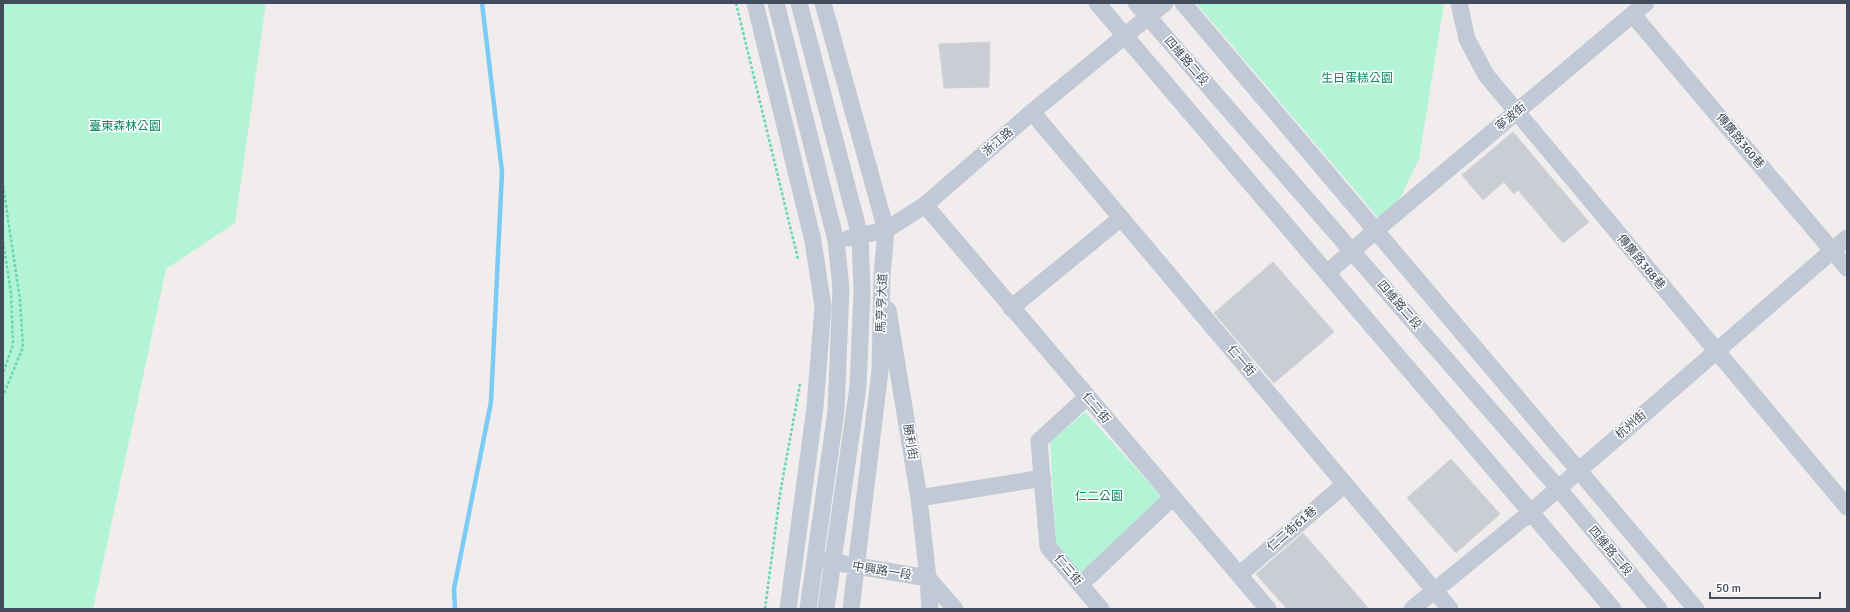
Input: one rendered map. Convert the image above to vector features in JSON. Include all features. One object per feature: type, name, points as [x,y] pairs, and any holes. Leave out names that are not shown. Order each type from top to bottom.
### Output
[{"type":"street","points":[[754,3],[813,241],[823,306],[815,407],[788,609]]},
{"type":"street","points":[[776,3],[836,241],[841,288],[836,411],[808,609]]},
{"type":"street","name":"馬亨亨大道","points":[[799,3],[860,236],[862,292],[858,387],[826,609]]},
{"type":"street","name":"馬亨亨大道","points":[[823,3],[886,230],[882,276],[880,371],[851,609]]},
{"type":"street","points":[[1097,3],[1613,609]]},
{"type":"street","name":"四維路二段","points":[[1136,3],[1558,488],[1659,609]]},
{"type":"street","name":"浙江路","points":[[813,241],[836,241],[886,230],[925,205],[1032,112],[1165,3]]},
{"type":"street","points":[[1183,3],[1580,470],[1696,609]]},
{"type":"street","name":"傳廣路388巷","points":[[1459,3],[1467,39],[1486,75],[1715,351],[1847,507]]},
{"type":"street","name":"寧波街","points":[[1327,273],[1646,3]]},
{"type":"street","name":"傳廣路360巷","points":[[1633,15],[1847,268]]},
{"type":"street","points":[[812,53],[835,46]]},
{"type":"street","points":[[771,67],[791,61]]},
{"type":"street","name":"仁一街","points":[[1032,112],[1450,609]]},
{"type":"street","name":"仁二街","points":[[925,205],[1268,609]]},
{"type":"street","points":[[1011,308],[1121,218]]},
{"type":"street","name":"杭州街","points":[[1412,609],[1531,512],[1847,238]]},
{"type":"street","name":"勝利街","points":[[882,276],[919,498],[930,609]]},
{"type":"street","name":"仁三街","points":[[1087,397],[1039,441],[1048,547],[1101,609]]},
{"type":"street","points":[[919,498],[1043,478]]},
{"type":"street","name":"仁二街61巷","points":[[1239,575],[1345,484]]},
{"type":"street","points":[[1080,585],[1173,497]]},
{"type":"street","name":"中興路一段","points":[[796,556],[928,578],[955,609]]},
{"type":"path","points":[[736,3],[800,265]]},
{"type":"path","points":[[3,185],[20,300],[23,347],[3,396]]},
{"type":"path","points":[[3,241],[11,293],[13,345],[3,373]]},
{"type":"path","points":[[765,609],[780,494],[801,379]]},
{"type":"green space","name":"臺東森林公園","points":[[3,3],[266,3],[235,223],[166,269],[93,609],[3,609]]},
{"type":"green space","name":"生日蛋糕公園","points":[[1196,3],[1444,3],[1419,159],[1386,227]]},
{"type":"green space","name":"仁二公園","points":[[1085,412],[1162,497],[1081,575],[1056,543],[1050,442]]},
{"type":"building","points":[[990,42],[989,87],[944,88],[939,44]]},
{"type":"building","points":[[1513,132],[1589,222],[1563,243],[1518,190],[1514,194],[1504,182],[1483,200],[1462,175]]},
{"type":"building","points":[[1273,262],[1334,332],[1274,383],[1214,313]]},
{"type":"building","points":[[1451,459],[1500,514],[1456,553],[1407,498]]},
{"type":"building","points":[[1303,533],[1369,609],[1287,609],[1256,574]]},
{"type":"waterway","points":[[455,609],[454,589],[491,402],[502,172],[482,3]]}]
